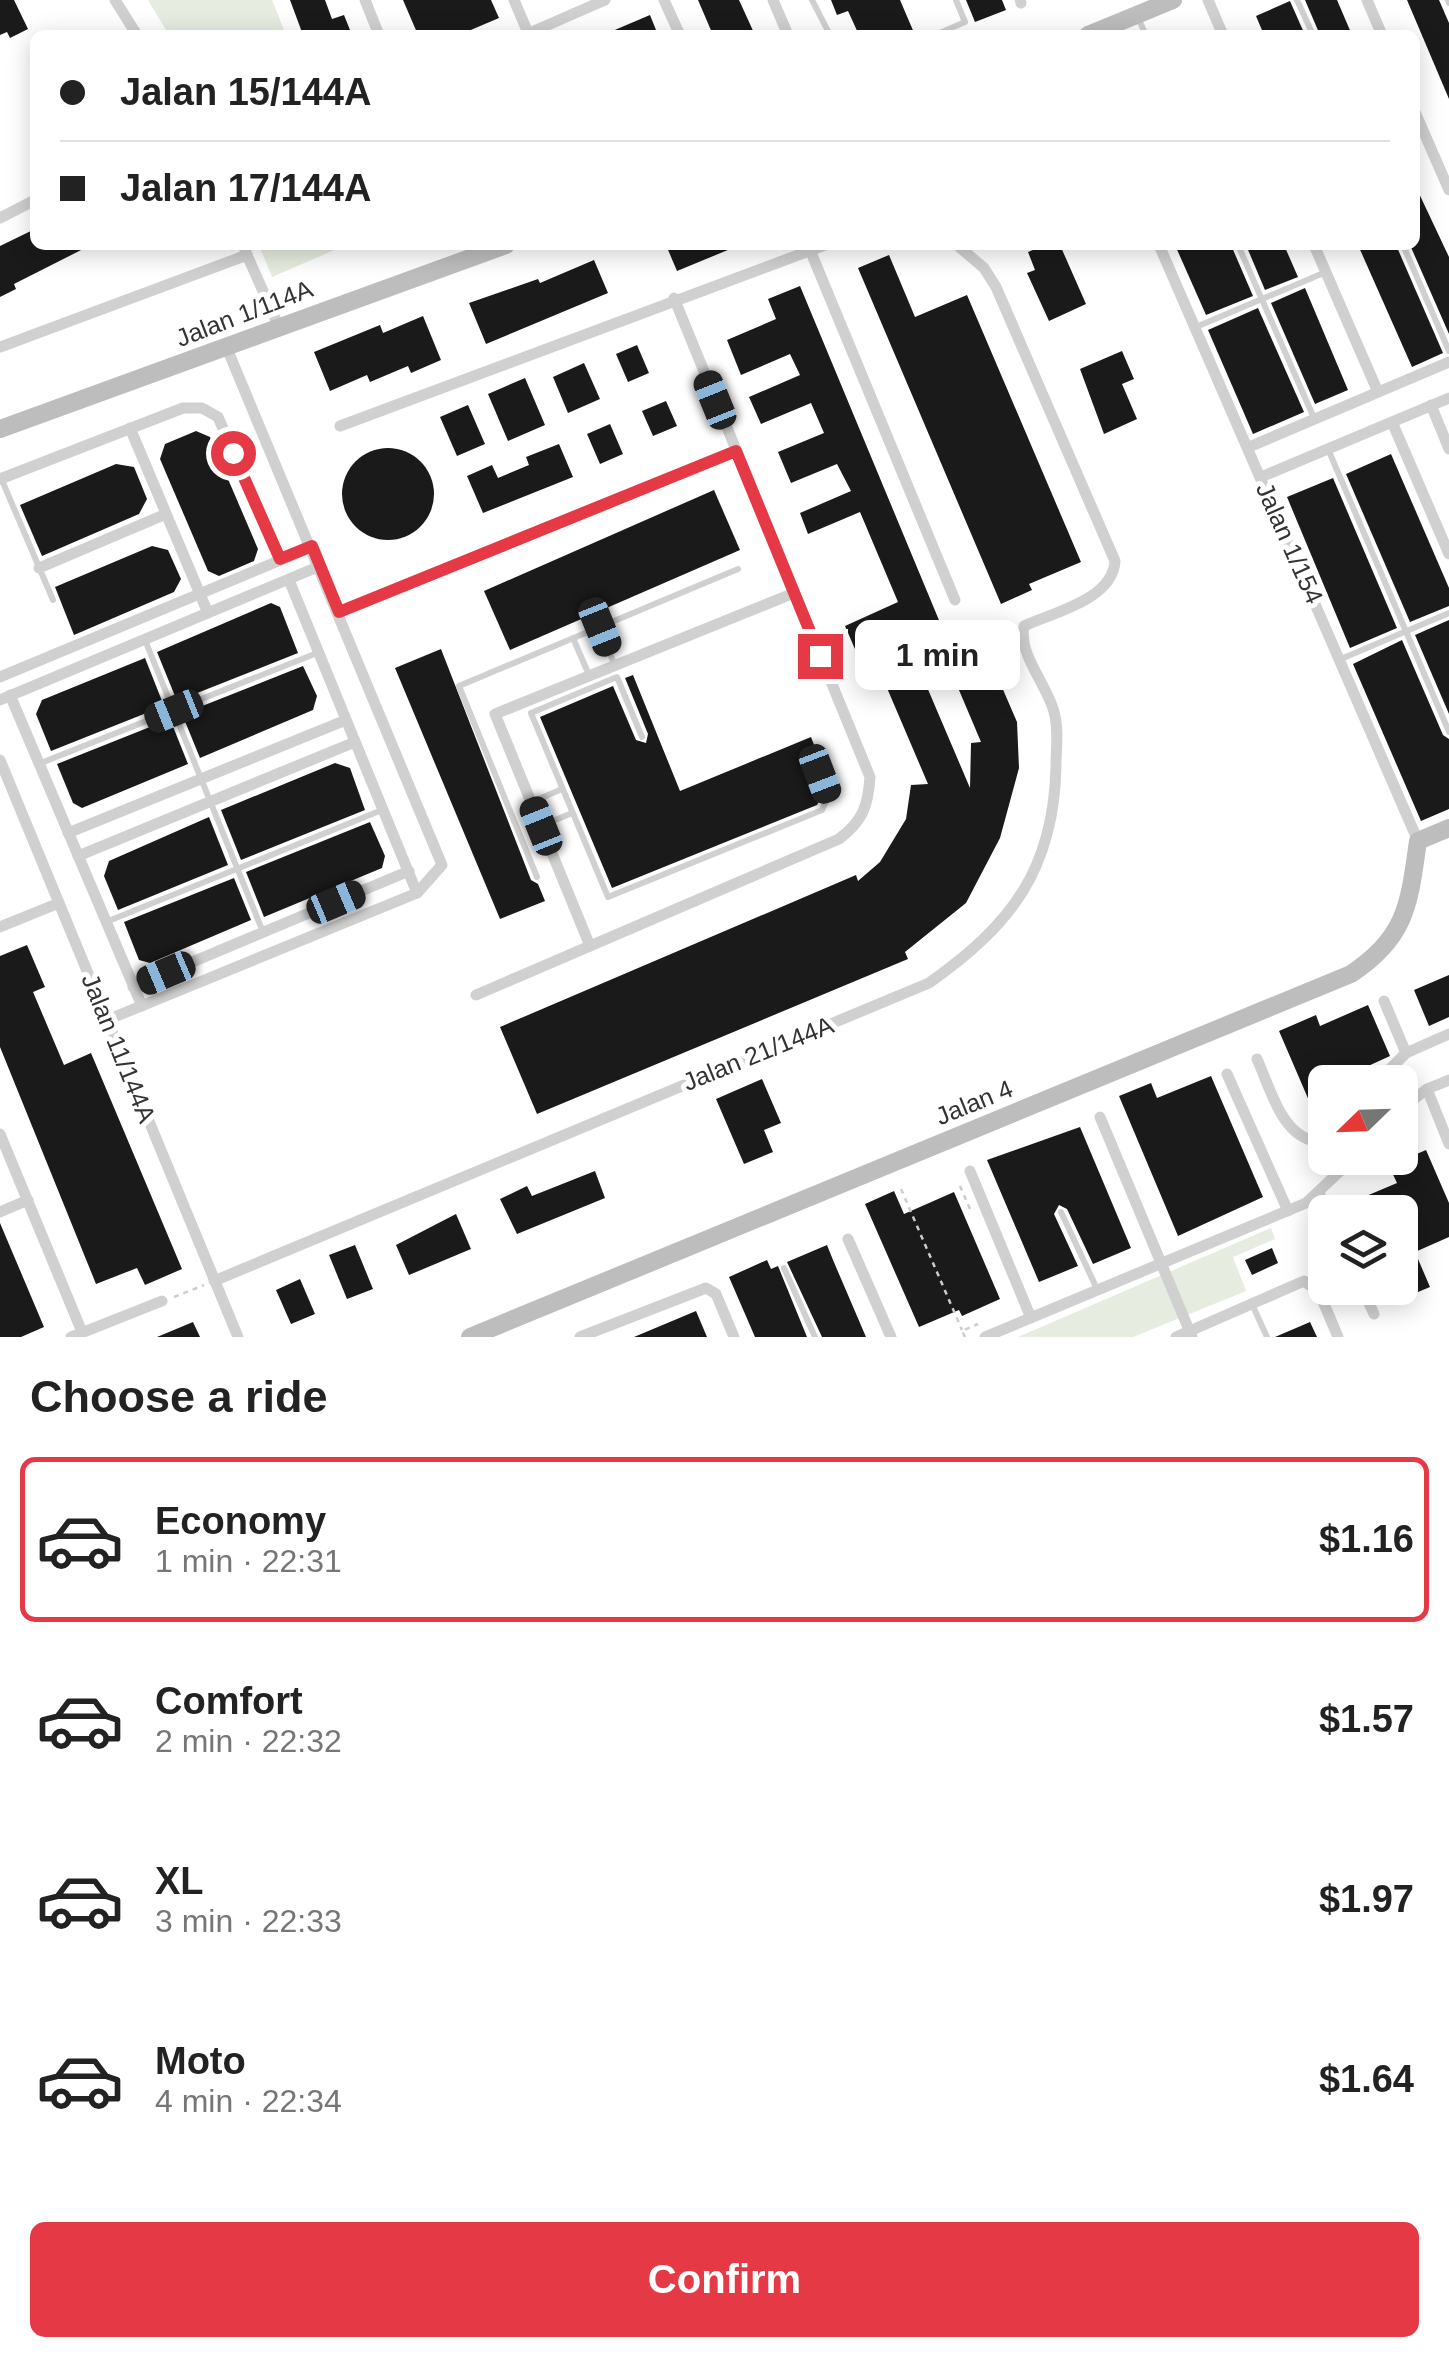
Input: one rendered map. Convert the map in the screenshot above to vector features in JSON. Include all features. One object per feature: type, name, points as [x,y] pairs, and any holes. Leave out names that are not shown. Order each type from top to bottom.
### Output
[{"type":"street","points":[[115,0],[134,30]]},
{"type":"street","points":[[364,0],[377,30]]},
{"type":"street","points":[[514,0],[525,30]]},
{"type":"street","points":[[538,30],[605,0]]},
{"type":"street","points":[[664,0],[677,30]]},
{"type":"street","points":[[773,0],[786,30]]},
{"type":"street","points":[[1100,30],[1173,0]]},
{"type":"street","points":[[1208,0],[1221,30]]},
{"type":"street","points":[[1367,0],[1380,30]]},
{"type":"street","points":[[1420,123],[1449,190]]},
{"type":"street","points":[[0,218],[30,203]]},
{"type":"street","points":[[0,347],[245,250],[278,325]]},
{"type":"street","name":"Jalan 1/114A","points":[[0,429],[492,250]]},
{"type":"street","points":[[340,426],[810,250],[955,600]]},
{"type":"street","name":"Jalan 21/144A","points":[[214,1281],[929,983],[988,939],[1030,881],[1053,816],[1056,717],[1022,634],[1024,626],[1102,590],[1114,574],[1111,547],[996,287],[984,268],[963,250]]},
{"type":"street","name":"Jalan 1/154","points":[[1162,250],[1418,841]]},
{"type":"street","points":[[1316,250],[1378,392]]},
{"type":"street","points":[[476,995],[838,839],[859,824],[868,803],[870,776],[674,298]]},
{"type":"street","points":[[107,1020],[416,893],[442,865],[226,346]]},
{"type":"street","points":[[1249,446],[1449,362]]},
{"type":"street","points":[[1261,476],[1449,398]]},
{"type":"street","points":[[1431,406],[1449,449]]},
{"type":"street","points":[[1,478],[183,408],[202,408],[218,418],[280,559]]},
{"type":"street","points":[[1392,422],[1449,554]]},
{"type":"street","points":[[130,428],[208,613]]},
{"type":"street","points":[[339,612],[736,451]]},
{"type":"street","points":[[39,568],[166,514]]},
{"type":"street","points":[[0,677],[312,546]]},
{"type":"street","points":[[142,1006],[40,764],[5,697],[320,566]]},
{"type":"street","points":[[288,580],[416,893]]},
{"type":"street","points":[[590,946],[496,714],[794,593]]},
{"type":"street","points":[[68,832],[346,720]]},
{"type":"street","points":[[78,856],[355,742]]},
{"type":"street","name":"Jalan 11/144A","points":[[0,760],[238,1337]]},
{"type":"street","points":[[1418,841],[1449,828]]},
{"type":"street","name":"Jalan 4","points":[[470,1337],[1352,974],[1382,954],[1402,926],[1418,841]]},
{"type":"street","points":[[134,987],[409,871]]},
{"type":"street","points":[[0,927],[59,903]]},
{"type":"street","points":[[1384,1000],[1406,1053]]},
{"type":"street","points":[[1394,1065],[1406,1053],[1449,1034]]},
{"type":"street","points":[[1257,1059],[1288,1124],[1300,1138],[1308,1140]]},
{"type":"street","points":[[1227,1074],[1288,1211]]},
{"type":"street","points":[[1418,1096],[1449,1080]]},
{"type":"street","points":[[1427,1089],[1449,1144]]},
{"type":"street","points":[[1100,1117],[1191,1334]]},
{"type":"street","points":[[0,1134],[76,1334],[162,1302]]},
{"type":"street","points":[[970,1171],[1031,1318]]},
{"type":"street","points":[[986,1337],[1288,1211],[1319,1193],[1337,1175]]},
{"type":"street","points":[[0,1212],[28,1200]]},
{"type":"street","points":[[848,1239],[891,1337]]},
{"type":"street","points":[[1176,1337],[1191,1334],[1304,1281],[1319,1292],[1338,1337]]},
{"type":"street","points":[[580,1337],[706,1288],[716,1294],[734,1337]]},
{"type":"street","points":[[1370,1305],[1374,1314]]},
{"type":"lane","points":[[812,0],[827,30]]},
{"type":"lane","points":[[946,30],[965,22],[956,0]]},
{"type":"lane","points":[[1298,0],[1310,30]]},
{"type":"lane","points":[[1137,15],[1144,30]]},
{"type":"lane","points":[[1240,250],[1315,419]]},
{"type":"lane","points":[[1405,250],[1449,351]]},
{"type":"lane","points":[[1196,328],[1326,272]]},
{"type":"lane","points":[[1328,449],[1449,732]]},
{"type":"lane","points":[[1,478],[53,600]]},
{"type":"lane","points":[[538,876],[458,686],[738,568]]},
{"type":"lane","points":[[1342,659],[1449,613]]},
{"type":"lane","points":[[600,627],[616,666]]},
{"type":"lane","points":[[573,638],[589,676]]},
{"type":"lane","points":[[144,639],[264,932]]},
{"type":"lane","points":[[40,764],[318,652]]},
{"type":"lane","points":[[642,737],[617,676],[531,713],[608,898],[822,810],[828,797],[820,774]]},
{"type":"lane","points":[[531,802],[562,789]]},
{"type":"lane","points":[[106,922],[383,809]]},
{"type":"lane","points":[[541,826],[572,814]]},
{"type":"lane","points":[[1060,1212],[1097,1290]]},
{"type":"lane","points":[[784,1268],[815,1337]]},
{"type":"lane","points":[[1251,1303],[1266,1337]]},
{"type":"path","points":[[960,1186],[975,1222]]},
{"type":"path","points":[[902,1188],[965,1337]]},
{"type":"path","points":[[162,1302],[214,1281]]},
{"type":"path","points":[[962,1331],[979,1324]]},
{"type":"shaded area","points":[[148,0],[272,0],[284,30],[166,30]]},
{"type":"shaded area","points":[[261,250],[334,250],[272,277]]},
{"type":"shaded area","points":[[1271,1228],[1275,1239],[1233,1257],[1246,1291],[1133,1337],[1018,1337]]},
{"type":"building","points":[[0,0],[14,0],[28,29],[10,38],[7,32],[0,35]]},
{"type":"building","points":[[290,0],[325,0],[332,19],[344,15],[350,30],[301,30]]},
{"type":"building","points":[[403,0],[491,0],[499,18],[471,30],[416,30]]},
{"type":"building","points":[[698,0],[739,0],[753,30],[711,30]]},
{"type":"building","points":[[831,0],[900,0],[913,30],[857,30],[848,11],[837,15]]},
{"type":"building","points":[[966,0],[1002,0],[1006,10],[975,22]]},
{"type":"building","points":[[1305,0],[1337,0],[1350,30],[1318,30]]},
{"type":"building","points":[[1407,0],[1439,0],[1449,23],[1449,99],[1420,30]]},
{"type":"building","points":[[1290,1],[1303,30],[1262,30],[1256,16]]},
{"type":"building","points":[[650,15],[656,30],[615,30]]},
{"type":"building","points":[[1420,196],[1449,257],[1449,334],[1412,250],[1420,250]]},
{"type":"building","points":[[30,231],[30,250],[81,250],[14,284],[16,289],[0,297],[0,246]]},
{"type":"building","points":[[668,250],[728,250],[677,271]]},
{"type":"building","points":[[1062,250],[1086,304],[1049,321],[1027,273],[1035,270],[1028,252]]},
{"type":"building","points":[[1177,250],[1233,250],[1253,296],[1206,315]]},
{"type":"building","points":[[1248,250],[1286,250],[1298,277],[1265,290]]},
{"type":"building","points":[[1360,250],[1398,250],[1443,353],[1412,367]]},
{"type":"building","points":[[889,255],[915,317],[967,295],[1081,562],[1029,584],[1032,590],[1001,604],[858,268]]},
{"type":"building","points":[[594,260],[608,293],[486,344],[469,303],[538,279],[540,283]]},
{"type":"building","points":[[800,286],[946,637],[918,649],[914,639],[861,663],[845,626],[898,602],[860,512],[808,534],[800,513],[851,491],[837,464],[791,483],[778,452],[824,433],[811,403],[761,424],[749,397],[800,375],[790,354],[741,375],[727,340],[776,319],[768,299]]},
{"type":"building","points":[[1305,288],[1348,390],[1315,404],[1271,303]]},
{"type":"building","points":[[1258,308],[1304,412],[1253,434],[1208,330]]},
{"type":"building","points":[[423,316],[441,360],[411,373],[408,366],[370,382],[367,375],[330,391],[314,352],[380,325],[383,333]]},
{"type":"building","points":[[637,345],[649,373],[628,382],[616,354]]},
{"type":"building","points":[[1122,351],[1134,379],[1122,384],[1137,419],[1104,434],[1080,369]]},
{"type":"building","points":[[584,363],[600,399],[568,413],[553,377]]},
{"type":"building","points":[[525,378],[545,425],[508,441],[488,394]]},
{"type":"building","points":[[666,401],[677,426],[653,436],[642,411]]},
{"type":"building","points":[[468,405],[485,444],[457,456],[440,417]]},
{"type":"building","points":[[610,424],[623,454],[600,464],[587,434]]},
{"type":"building","points":[[196,431],[210,437],[258,549],[254,561],[219,576],[208,571],[160,459],[165,444]]},
{"type":"building","points":[[559,444],[573,477],[483,513],[467,476],[492,465],[498,478],[529,465],[526,457]]},
{"type":"building","points":[[388,448],[405,452],[420,462],[430,477],[434,494],[430,511],[420,526],[405,536],[388,540],[371,536],[356,526],[346,511],[342,494],[346,477],[356,462],[371,452]]},
{"type":"building","points":[[1391,454],[1449,588],[1449,606],[1410,622],[1346,474]]},
{"type":"building","points":[[116,464],[134,467],[147,499],[139,514],[42,556],[20,505]]},
{"type":"building","points":[[1333,478],[1397,628],[1350,648],[1287,497]]},
{"type":"building","points":[[714,490],[740,550],[510,650],[484,591]]},
{"type":"building","points":[[152,546],[168,550],[181,579],[174,592],[74,635],[55,587]]},
{"type":"building","points":[[271,603],[280,607],[298,653],[177,701],[157,652]]},
{"type":"building","points":[[1449,620],[1449,714],[1415,635]]},
{"type":"building","points":[[1402,640],[1443,735],[1449,739],[1449,809],[1421,821],[1353,664]]},
{"type":"building","points":[[982,641],[1017,722],[1019,768],[1000,838],[966,903],[905,952],[908,959],[537,1114],[500,1027],[856,875],[858,881],[880,862],[906,819],[911,785],[928,784],[887,688],[921,673],[970,788],[971,743],[981,742],[945,657]]},
{"type":"building","points":[[441,649],[531,880],[538,884],[545,901],[500,919],[395,668]]},
{"type":"building","points":[[145,658],[164,706],[51,751],[36,714],[42,700]]},
{"type":"building","points":[[303,666],[317,696],[313,710],[200,758],[182,714]]},
{"type":"building","points":[[633,675],[680,791],[811,737],[823,768],[813,774],[821,797],[817,805],[612,888],[540,717],[613,686],[636,740],[646,743],[648,734],[625,678]]},
{"type":"building","points":[[170,719],[188,764],[82,808],[73,803],[57,764]]},
{"type":"building","points":[[335,763],[350,768],[365,810],[241,860],[221,810]]},
{"type":"building","points":[[209,817],[228,865],[118,910],[104,876],[109,861]]},
{"type":"building","points":[[370,822],[385,856],[382,868],[264,917],[246,872]]},
{"type":"building","points":[[234,878],[251,920],[150,963],[139,960],[124,922]]},
{"type":"building","points":[[27,945],[45,987],[33,992],[64,1065],[91,1053],[182,1269],[145,1285],[137,1268],[96,1284],[0,1047],[0,956]]},
{"type":"building","points":[[1449,975],[1449,1017],[1429,1026],[1414,990]]},
{"type":"building","points":[[1368,1005],[1390,1056],[1370,1065],[1308,1065],[1308,1098],[1279,1031],[1316,1015],[1320,1026]]},
{"type":"building","points":[[1211,1076],[1263,1197],[1178,1236],[1119,1096],[1151,1083],[1157,1098]]},
{"type":"building","points":[[762,1079],[781,1123],[764,1130],[773,1152],[744,1164],[716,1099]]},
{"type":"building","points":[[1080,1127],[1131,1248],[1093,1264],[1067,1209],[1059,1205],[1054,1214],[1078,1266],[1039,1282],[987,1160]]},
{"type":"building","points":[[1426,1150],[1449,1203],[1449,1237],[1418,1251],[1418,1195],[1369,1195],[1397,1183],[1393,1175],[1418,1175],[1418,1153]]},
{"type":"building","points":[[595,1171],[605,1198],[517,1234],[500,1199],[527,1186],[532,1196]]},
{"type":"building","points":[[894,1191],[904,1214],[954,1192],[1000,1299],[962,1316],[959,1310],[919,1327],[865,1204]]},
{"type":"building","points":[[456,1214],[471,1249],[409,1275],[396,1245]]},
{"type":"building","points":[[0,1223],[44,1327],[21,1337],[0,1337]]},
{"type":"building","points":[[355,1245],[373,1289],[347,1299],[329,1255]]},
{"type":"building","points":[[827,1245],[866,1337],[822,1337],[787,1262]]},
{"type":"building","points":[[1272,1248],[1278,1263],[1252,1275],[1245,1260]]},
{"type":"building","points":[[1418,1259],[1430,1287],[1418,1292]]},
{"type":"building","points":[[767,1260],[771,1269],[778,1266],[807,1337],[755,1337],[729,1277]]},
{"type":"building","points":[[300,1279],[315,1314],[291,1324],[276,1290]]},
{"type":"building","points":[[696,1311],[707,1337],[634,1337]]},
{"type":"building","points":[[193,1322],[200,1337],[157,1337]]},
{"type":"building","points":[[1310,1322],[1317,1337],[1275,1337]]},
{"type":"route","points":[[233,453],[280,559],[312,546],[339,612],[736,451],[820,656]]}]
